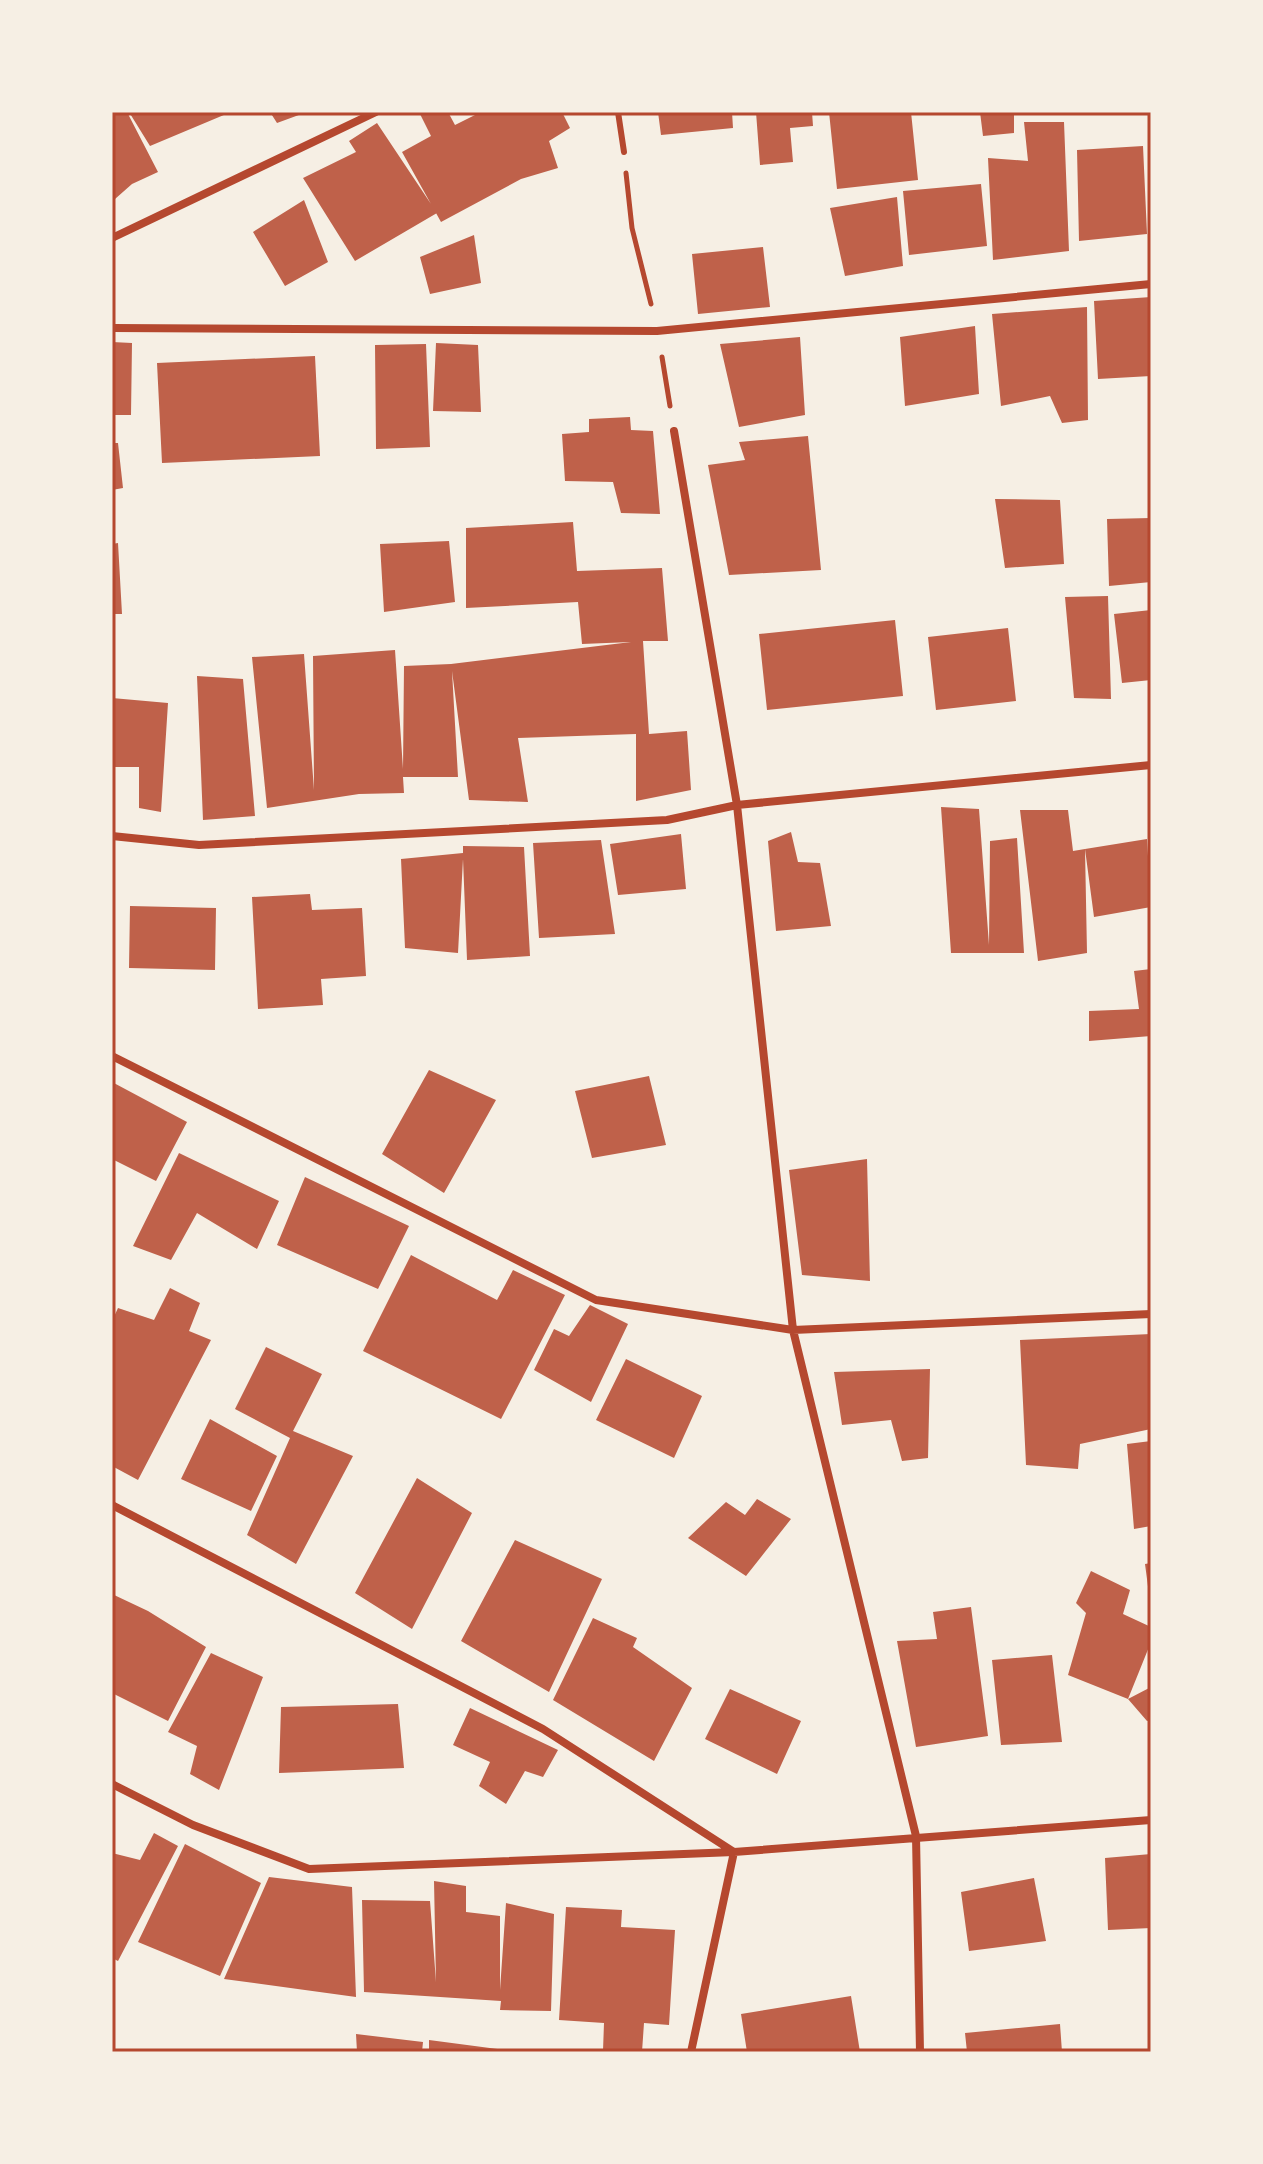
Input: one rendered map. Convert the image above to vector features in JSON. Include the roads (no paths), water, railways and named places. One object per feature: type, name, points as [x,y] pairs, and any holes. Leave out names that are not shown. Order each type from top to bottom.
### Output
[{"type":"street","points":[[112,238],[376,112]]},
{"type":"street","points":[[112,328],[657,331],[1151,284]]},
{"type":"street","points":[[674,431],[737,805],[793,1330],[916,1836],[920,2052]]},
{"type":"street","points":[[112,836],[199,845],[667,820],[737,805],[1151,765]]},
{"type":"street","points":[[112,1056],[596,1300],[793,1330],[1151,1314]]},
{"type":"street","points":[[112,1505],[543,1729],[734,1852]]},
{"type":"street","points":[[112,1784],[193,1825],[309,1869],[734,1852],[1151,1820]]},
{"type":"street","points":[[691,2052],[734,1852]]},
{"type":"lane","points":[[618,112],[624,152]]}]
